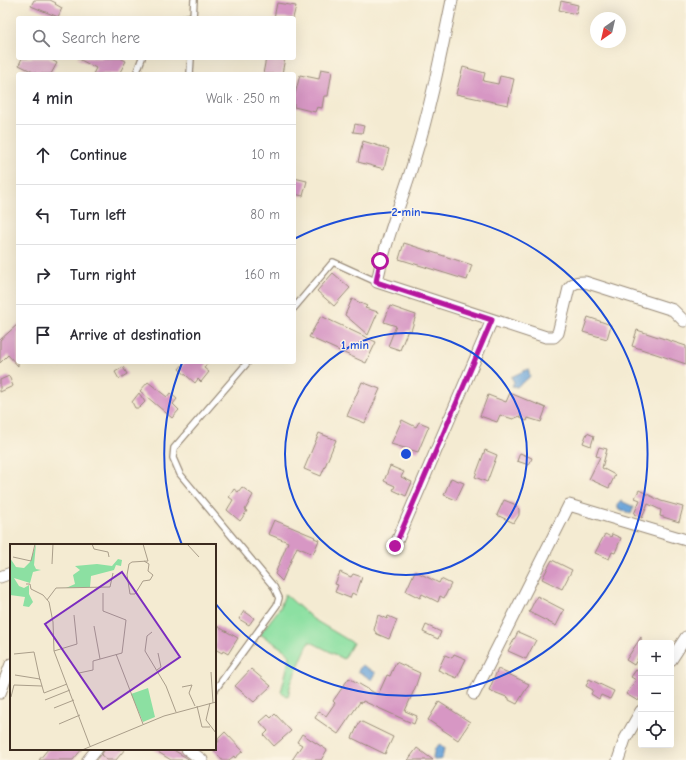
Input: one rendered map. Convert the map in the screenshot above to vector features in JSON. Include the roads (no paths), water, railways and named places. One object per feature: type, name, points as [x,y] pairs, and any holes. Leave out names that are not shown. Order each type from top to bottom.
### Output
[{"type":"street","points":[[452,0],[430,102],[404,196],[380,261],[376,282],[546,337],[554,337],[558,333],[561,327],[569,288],[578,282],[585,282],[672,310],[684,320]]},
{"type":"street","points":[[395,546],[492,320]]},
{"type":"street","points":[[474,694],[569,505],[686,540]]},
{"type":"street","points":[[0,577],[10,573]]},
{"type":"street","points":[[674,655],[686,637]]},
{"type":"street","points":[[0,693],[10,667]]},
{"type":"street","points":[[618,760],[625,740],[640,712]]},
{"type":"street","points":[[88,760],[96,750]]},
{"type":"street","points":[[188,750],[202,760]]},
{"type":"lane","points":[[193,16],[194,0]]},
{"type":"lane","points":[[137,72],[141,60]]},
{"type":"lane","points":[[190,72],[191,60]]},
{"type":"lane","points":[[296,306],[333,262],[376,282]]},
{"type":"lane","points":[[216,689],[277,605],[279,598],[274,587],[180,474],[173,458],[174,448],[246,364]]},
{"type":"water","points":[[528,369],[530,376],[529,378],[517,387],[512,386],[514,382],[511,377]]},
{"type":"water","points":[[621,501],[634,507],[631,514],[618,508],[618,504]]},
{"type":"water","points":[[362,665],[376,673],[372,680],[358,671]]},
{"type":"water","points":[[440,744],[444,748],[442,759],[434,760],[433,757],[435,748]]}]
